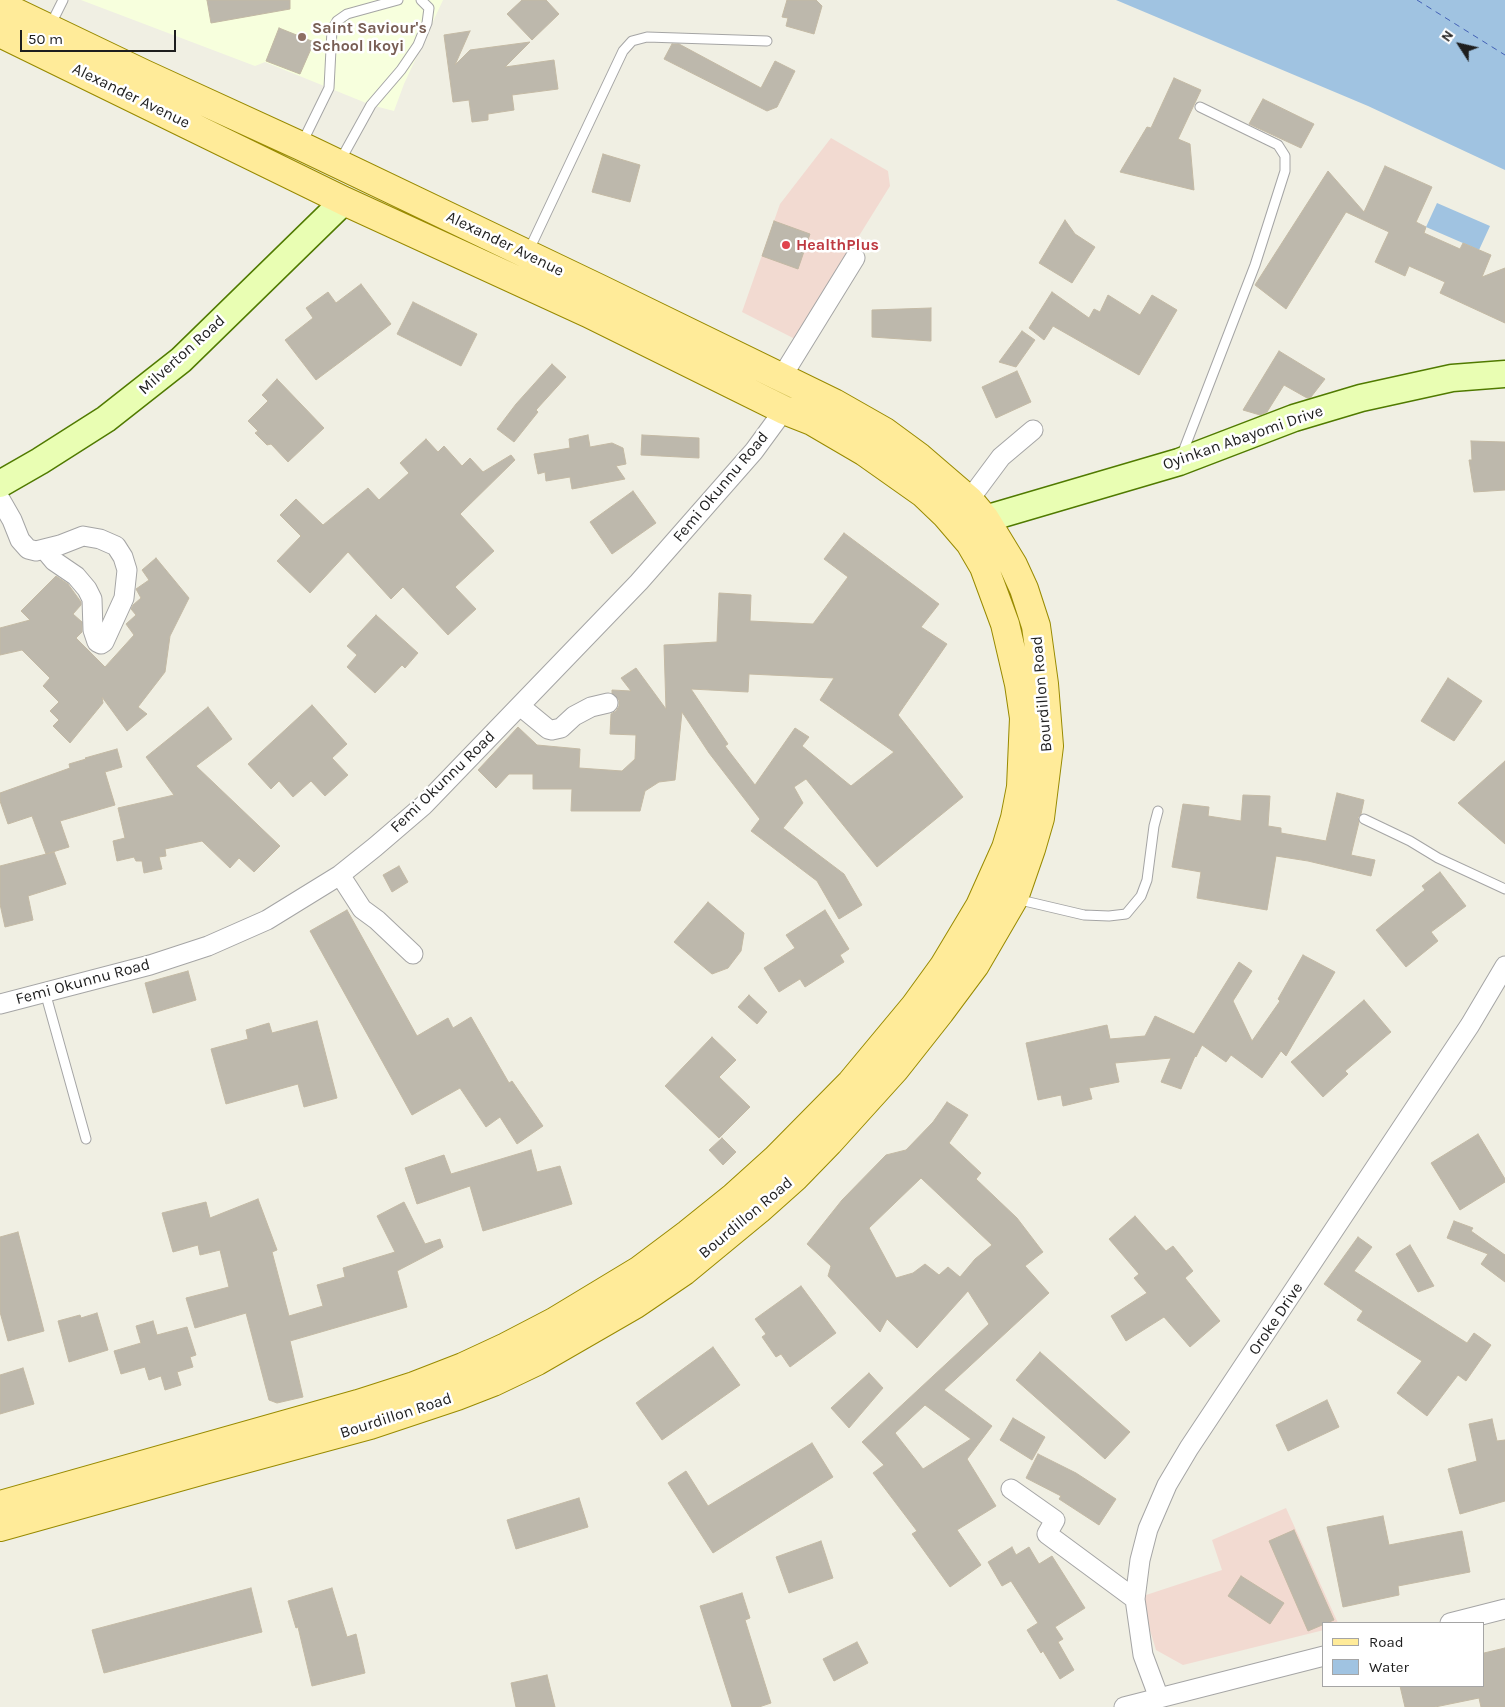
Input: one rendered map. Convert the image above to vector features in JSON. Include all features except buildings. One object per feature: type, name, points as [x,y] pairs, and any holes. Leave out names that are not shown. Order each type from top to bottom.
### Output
[{"type":"main road","name":"Alexander Avenue","points":[[0,5],[144,74],[338,163],[834,403],[885,432],[926,462],[977,510]]},
{"type":"main road","name":"Alexander Avenue","points":[[0,33],[344,201],[588,313],[784,410],[812,421],[843,438],[923,493],[970,544]]},
{"type":"main road","name":"Bourdillon Road","points":[[0,1527],[417,1411],[493,1382],[537,1361],[634,1305],[684,1270],[758,1210],[830,1142],[895,1069],[975,965],[1014,898],[1040,818],[1049,746],[1044,684],[1036,626],[1024,589],[1013,565],[977,510]]},
{"type":"main road","name":"Bourdillon Road","points":[[0,1505],[358,1404],[414,1386],[506,1347],[554,1322],[640,1270],[734,1197],[815,1120],[851,1083],[916,1006],[944,966],[963,937],[990,886],[1006,848],[1015,818],[1021,787],[1024,753],[1024,718],[1019,684],[1002,615],[984,567],[970,544]]},
{"type":"street","name":"Milverton Road","points":[[0,484],[106,419],[181,360],[344,201]]},
{"type":"street","points":[[781,378],[855,258]]},
{"type":"street","points":[[588,313],[600,289]]},
{"type":"street","name":"Oyinkan Abayomi Drive","points":[[977,510],[1179,462],[1294,418],[1361,398],[1452,378],[1505,374]]},
{"type":"street","name":"Femi Okunnu Road","points":[[0,1004],[150,965],[208,946],[267,920],[340,875],[424,805],[639,582],[754,452],[784,410]]},
{"type":"street","points":[[977,510],[1001,458],[1033,430]]},
{"type":"street","points":[[0,499],[12,520],[20,540],[28,549],[36,551],[44,549],[60,545],[83,536],[100,539],[116,546],[123,557],[127,570],[124,598],[104,642],[100,644],[97,642],[93,630],[92,599],[87,589],[76,576],[54,561],[44,549]]},
{"type":"street","points":[[520,706],[544,726],[552,730],[561,728],[574,716],[591,707],[608,703]]},
{"type":"street","points":[[340,875],[362,909],[414,954]]},
{"type":"street","name":"Oroke Drive","points":[[1159,1698],[1143,1655],[1135,1599],[1140,1560],[1148,1529],[1167,1485],[1189,1448],[1470,1025],[1505,966]]},
{"type":"street","points":[[1011,1489],[1055,1520],[1047,1534],[1135,1599]]},
{"type":"street","points":[[1454,1622],[1505,1609]]},
{"type":"street","points":[[1124,1707],[1322,1657]]},
{"type":"lane","points":[[49,28],[63,0]]},
{"type":"lane","points":[[301,146],[329,88],[332,30],[337,21],[348,14],[398,0]]},
{"type":"lane","points":[[338,163],[371,105],[418,45],[427,23],[429,8],[421,0]]},
{"type":"lane","points":[[526,254],[623,51],[632,41],[647,36],[767,42]]},
{"type":"lane","points":[[1179,462],[1255,266],[1285,171],[1285,156],[1278,145],[1200,107]]},
{"type":"lane","points":[[1014,898],[1084,915],[1108,916],[1126,914],[1142,896],[1147,880],[1154,826],[1158,811]]},
{"type":"lane","points":[[1364,819],[1438,858],[1505,889]]},
{"type":"lane","points":[[45,992],[86,1139]]},
{"type":"shaded area","name":"Saint Saviour's School Ikoyi","points":[[81,0],[443,0],[404,84],[394,111],[371,105],[265,62],[255,66]]},
{"type":"shaded area","points":[[831,138],[888,171],[890,186],[795,339],[742,312],[780,204]]},
{"type":"shaded area","points":[[1286,1508],[1338,1622],[1322,1622],[1322,1630],[1183,1665],[1156,1650],[1140,1597],[1222,1570],[1212,1540]]},
{"type":"water","points":[[1116,0],[1505,0],[1505,170],[1368,106]]},
{"type":"water","points":[[1437,203],[1490,226],[1479,250],[1426,227]]},
{"type":"ferry route","points":[[1417,0],[1505,55]]},
{"type":"place","name":"Saint Saviour's School Ikoyi","points":[[302,37]]},
{"type":"place","name":"HealthPlus","points":[[786,245]]}]
